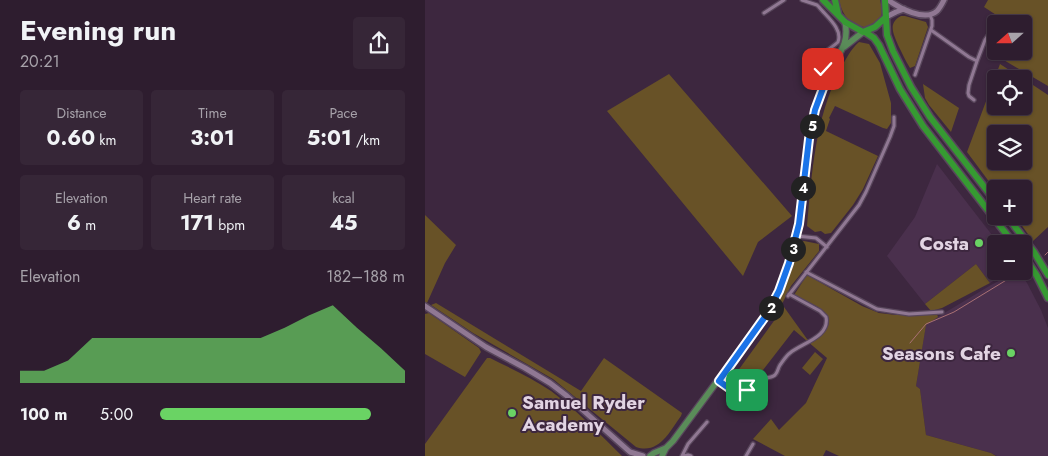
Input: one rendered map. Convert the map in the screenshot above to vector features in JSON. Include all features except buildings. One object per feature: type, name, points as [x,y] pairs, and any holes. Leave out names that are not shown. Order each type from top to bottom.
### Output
[{"type":"highway","points":[[823,0],[845,22],[874,38],[900,89],[923,126],[1007,235]]},
{"type":"highway","points":[[835,0],[838,15]]},
{"type":"highway","points":[[886,0],[887,35],[911,87],[940,131],[987,191]]},
{"type":"highway","points":[[864,32],[878,26],[886,17]]},
{"type":"highway","points":[[1014,225],[1048,275]]},
{"type":"highway","points":[[1032,268],[1048,298]]},
{"type":"main road","points":[[662,456],[767,314],[779,291],[797,236],[804,169],[815,110],[829,72],[844,47],[847,31],[845,22]]},
{"type":"main road","points":[[844,47],[864,32]]},
{"type":"main road","points":[[644,456],[651,456],[654,452],[667,448]]},
{"type":"street","points":[[764,13],[785,0]]},
{"type":"street","points":[[802,0],[817,5],[839,33],[840,39],[838,42],[818,59],[821,68],[829,72]]},
{"type":"street","points":[[886,0],[904,10],[921,15],[930,15],[938,10],[943,0]]},
{"type":"street","points":[[886,17],[904,10]]},
{"type":"street","points":[[915,75],[931,30],[930,15]]},
{"type":"street","points":[[931,30],[977,61]]},
{"type":"street","points":[[974,100],[968,93],[969,85],[987,37]]},
{"type":"street","points":[[719,381],[740,396],[744,394],[753,382],[775,375],[789,353],[821,333],[825,325],[825,316],[820,311],[788,295],[859,205],[890,137],[894,126],[894,117]]},
{"type":"street","points":[[797,236],[816,238],[827,247]]},
{"type":"street","points":[[806,272],[877,309],[909,314],[942,312]]},
{"type":"street","points":[[425,306],[486,347],[549,383],[567,396],[631,454],[644,456]]},
{"type":"street","points":[[691,456],[683,456],[688,444],[707,422]]},
{"type":"street","points":[[747,456],[753,444]]},
{"type":"shaded area","points":[[839,0],[880,0],[881,17],[869,28],[857,25],[849,20],[843,12]]},
{"type":"shaded area","points":[[988,0],[1048,0],[1048,86],[1032,77],[1032,70],[1021,70],[1004,60],[1033,60],[1033,15],[996,15],[984,7]]},
{"type":"shaded area","points":[[901,16],[926,22],[928,27],[915,66],[910,68],[898,45],[893,29],[894,22]]},
{"type":"shaded area","points":[[859,42],[869,44],[880,63],[891,103],[891,123],[887,129],[883,128],[835,106],[829,118],[826,131],[878,156],[863,189],[831,233],[815,232],[807,226],[813,166],[820,127],[825,107],[840,70],[851,51]]},
{"type":"shaded area","points":[[1000,64],[1009,70],[998,70]]},
{"type":"shaded area","points":[[669,74],[792,216],[758,242],[743,276],[607,111]]},
{"type":"shaded area","points":[[923,84],[959,108],[951,132],[929,105],[925,98]]},
{"type":"shaded area","points":[[1032,84],[1048,95],[1048,227],[1033,241],[1032,235],[1029,235],[1021,225],[1032,225],[1032,180],[988,180],[967,152],[987,99],[987,115],[1032,115]]},
{"type":"shaded area","points":[[937,164],[992,235],[987,235],[987,279],[976,264],[925,304],[887,256],[915,217]]},
{"type":"shaded area","points":[[425,215],[456,245],[445,263],[427,303],[425,303]]},
{"type":"shaded area","points":[[804,241],[819,244],[819,251],[791,286],[783,302],[776,310],[791,273],[799,243]]},
{"type":"shaded area","points":[[976,264],[990,283],[942,308],[931,311],[925,304]]},
{"type":"shaded area","points":[[807,275],[862,306],[879,313],[896,315],[937,314],[938,317],[926,325],[916,386],[920,389],[926,435],[996,456],[839,456],[826,450],[823,456],[785,456],[753,439],[771,419],[779,430],[806,403],[827,358],[794,330],[763,370],[737,389],[732,398],[724,390],[784,307],[807,339],[813,342],[823,333],[829,319],[826,313],[794,295]]},
{"type":"shaded area","points":[[1001,280],[1025,280],[1048,328],[1048,456],[997,456],[926,435],[920,389],[916,386],[926,324]]},
{"type":"shaded area","points":[[436,303],[581,391],[604,358],[682,413],[681,416],[668,435],[657,445],[644,449],[636,447],[553,379],[473,333],[431,305]]},
{"type":"shaded area","points":[[429,313],[479,348],[481,352],[465,377],[425,354],[425,314]]},
{"type":"shaded area","points":[[815,352],[823,359],[810,375],[802,368]]},
{"type":"shaded area","name":"Samuel Ryder Academy","points":[[487,358],[521,373],[551,391],[579,414],[622,456],[425,456],[425,444]]},
{"type":"waterway","points":[[1045,255],[1048,252]]},
{"type":"waterway","points":[[910,343],[926,324],[954,312],[1006,280]]},
{"type":"place","name":"Costa","points":[[979,243]]},
{"type":"place","name":"Seasons Cafe","points":[[1011,353]]},
{"type":"place","name":"Samuel Ryder Academy","points":[[512,413]]},
{"type":"route","points":[[747,390],[740,396],[719,381],[767,314],[779,291],[789,263],[797,236],[804,169],[815,110],[829,72],[823,69]]}]
